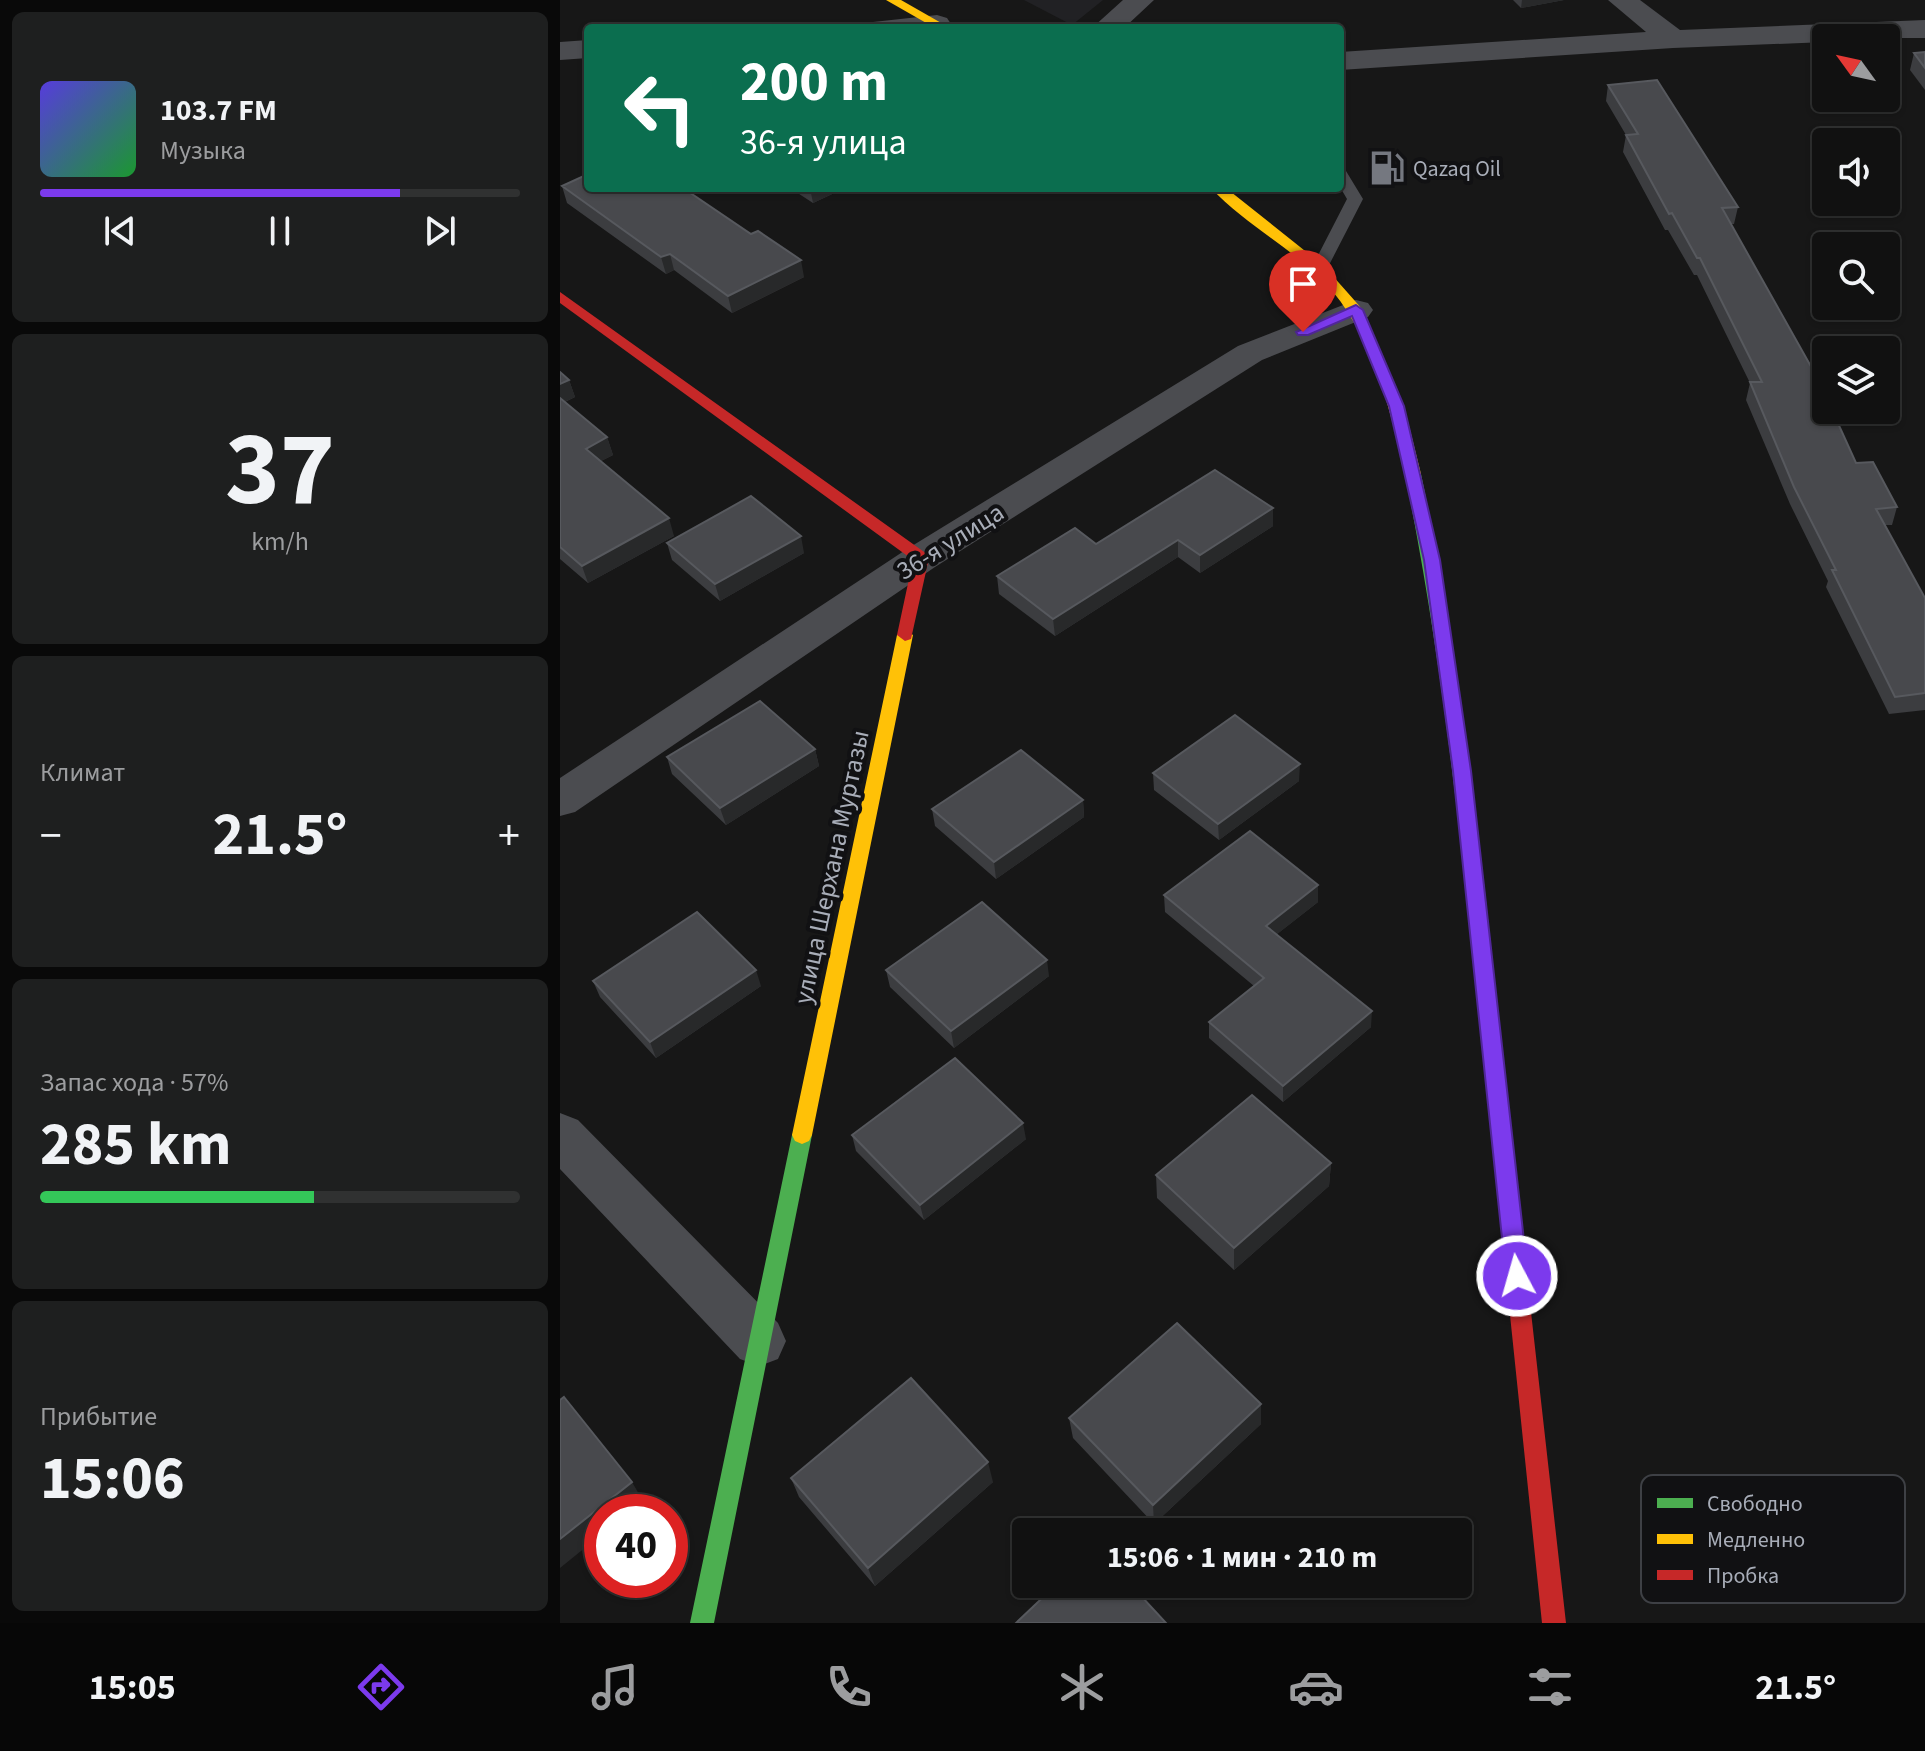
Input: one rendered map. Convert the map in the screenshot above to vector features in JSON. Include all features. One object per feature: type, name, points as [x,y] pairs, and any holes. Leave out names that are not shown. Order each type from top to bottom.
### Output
[{"type":"street","points":[[892,0],[937,24]]},
{"type":"street","points":[[1111,24],[1140,0]]},
{"type":"street","points":[[1622,0],[1673,39]]},
{"type":"street","points":[[1344,61],[1673,39],[1925,29]]},
{"type":"street","points":[[560,51],[584,49]]},
{"type":"street","points":[[1223,192],[1319,269],[1356,310],[1397,406],[1432,560],[1462,771],[1554,1623]]},
{"type":"street","points":[[560,296],[921,558]]},
{"type":"street","name":"36-я улица","points":[[560,800],[921,558],[1250,353],[1356,310]]},
{"type":"street","name":"улица Шерхана Муртазы","points":[[702,1623],[921,558]]},
{"type":"street","points":[[560,1135],[759,1341]]},
{"type":"lane","points":[[1319,269],[1355,199],[1344,181]]},
{"type":"shaded area","points":[[1024,0],[1103,0],[1070,24]]},
{"type":"building","points":[[1925,52],[1925,68],[1914,53]]},
{"type":"building","points":[[1657,80],[1738,207],[1722,208],[1812,368],[1812,424],[1838,424],[1856,463],[1873,462],[1897,507],[1876,509],[1925,598],[1925,693],[1895,697],[1832,570],[1836,570],[1794,487],[1750,382],[1762,382],[1700,258],[1697,258],[1672,213],[1669,214],[1626,135],[1638,134],[1608,85]]},
{"type":"building","points":[[584,176],[584,192],[689,192],[751,234],[758,231],[801,260],[728,296],[670,254],[661,257],[562,186]]},
{"type":"building","points":[[560,372],[569,380],[560,384]]},
{"type":"building","points":[[560,398],[607,437],[586,449],[669,518],[582,566],[560,547]]},
{"type":"building","points":[[1215,470],[1273,508],[1200,555],[1178,540],[1053,619],[997,576],[1075,528],[1096,544]]},
{"type":"building","points":[[751,496],[801,536],[715,584],[667,543]]},
{"type":"building","points":[[760,701],[815,749],[720,808],[667,757]]},
{"type":"building","points":[[1235,715],[1300,764],[1218,824],[1153,773]]},
{"type":"building","points":[[1021,750],[1083,800],[994,862],[932,809]]},
{"type":"building","points":[[1250,831],[1318,885],[1266,926],[1372,1011],[1283,1086],[1209,1022],[1264,978],[1164,895]]},
{"type":"building","points":[[982,902],[1047,960],[951,1031],[886,970]]},
{"type":"building","points":[[697,912],[756,970],[650,1042],[593,981]]},
{"type":"building","points":[[955,1058],[1023,1123],[920,1205],[852,1135]]},
{"type":"building","points":[[1252,1095],[1331,1163],[1234,1248],[1156,1175]]},
{"type":"building","points":[[1177,1323],[1261,1404],[1153,1505],[1069,1418]]},
{"type":"building","points":[[911,1378],[988,1462],[868,1568],[791,1478]]},
{"type":"building","points":[[564,1397],[632,1482],[617,1494],[584,1494],[584,1520],[560,1539],[560,1400]]},
{"type":"building","points":[[1042,1598],[1143,1598],[1166,1623],[1016,1623]]},
{"type":"traffic: fast","points":[[1413,474],[1431,559],[1458,730],[1504,1161]]},
{"type":"traffic: fast","points":[[702,1623],[802,1135]]},
{"type":"traffic: slow","points":[[892,0],[937,24]]},
{"type":"traffic: slow","points":[[1223,192],[1319,269],[1356,310],[1397,406],[1413,474]]},
{"type":"traffic: slow","points":[[802,1135],[905,635]]},
{"type":"traffic: jam","points":[[560,296],[921,558],[905,635]]},
{"type":"traffic: jam","points":[[1504,1161],[1554,1623]]},
{"type":"place","name":"Qazaq Oil","points":[[1387,168]]},
{"type":"route","points":[[1303,332],[1356,310],[1397,406],[1432,560],[1462,771],[1517,1276]]}]
